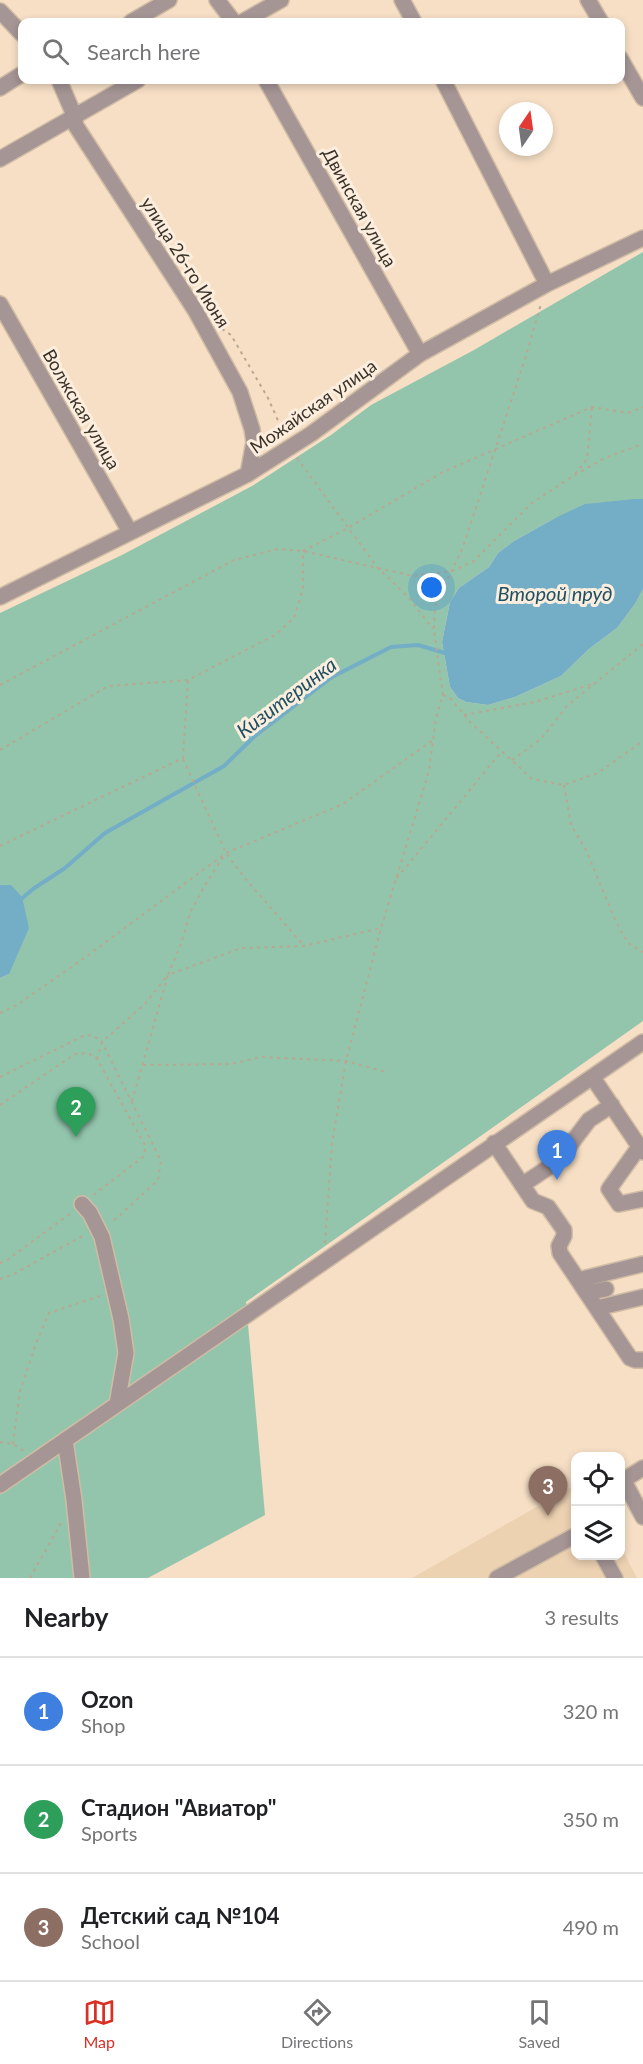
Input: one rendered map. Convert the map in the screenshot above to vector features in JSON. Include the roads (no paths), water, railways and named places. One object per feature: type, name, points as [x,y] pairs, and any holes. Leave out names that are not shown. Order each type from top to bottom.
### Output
[{"type":"street","points":[[138,18],[169,0]]},
{"type":"street","points":[[217,0],[231,18]]},
{"type":"street","points":[[249,18],[281,0]]},
{"type":"street","points":[[402,0],[412,18]]},
{"type":"street","points":[[588,0],[599,18]]},
{"type":"street","points":[[0,11],[18,30]]},
{"type":"street","points":[[625,65],[643,98]]},
{"type":"street","points":[[0,88],[18,77]]},
{"type":"street","name":"улица 26-го Июня","points":[[61,84],[74,115],[75,126],[195,310],[240,392],[254,442],[248,474]]},
{"type":"street","points":[[0,159],[131,84]]},
{"type":"street","name":"Двинская улица","points":[[268,84],[420,354]]},
{"type":"street","points":[[445,84],[546,284]]},
{"type":"street","name":"Можайская улица","points":[[0,597],[248,474],[290,448],[420,354],[546,284],[643,238]]},
{"type":"street","name":"Волжская улица","points":[[0,304],[130,532]]},
{"type":"street","points":[[0,1485],[643,1042]]},
{"type":"street","points":[[593,1078],[641,1150],[609,1189],[619,1204],[643,1199]]},
{"type":"street","points":[[522,1185],[558,1161],[589,1120],[612,1105]]},
{"type":"street","points":[[494,1143],[532,1201],[550,1209],[564,1230],[559,1250],[630,1358],[643,1360]]},
{"type":"street","points":[[82,1204],[97,1228],[106,1251],[126,1353],[117,1404]]},
{"type":"street","points":[[578,1280],[643,1264]]},
{"type":"street","points":[[587,1293],[606,1289]]},
{"type":"street","points":[[597,1308],[643,1297]]},
{"type":"street","points":[[65,1440],[82,1578]]},
{"type":"street","points":[[643,1468],[627,1478],[625,1483],[643,1517]]},
{"type":"street","points":[[497,1578],[571,1538]]},
{"type":"street","points":[[605,1560],[615,1578]]},
{"type":"water","name":"Второй пруд","points":[[643,499],[643,589],[617,628],[589,649],[561,676],[515,697],[488,705],[466,702],[458,698],[450,687],[442,642],[450,602],[459,588],[489,567],[498,553],[514,541],[555,518],[585,504]]},
{"type":"water","points":[[0,885],[11,885],[22,897],[29,928],[9,974],[0,978]]},
{"type":"waterway","name":"Кизитеринка","points":[[19,901],[65,868],[105,833],[224,766],[255,736],[332,677],[391,647],[418,645],[445,653],[448,650]]},
{"type":"place","name":"Стадион \"Авиатор\"","points":[[76,1137]]},
{"type":"place","name":"Ozon","points":[[557,1180]]},
{"type":"place","name":"Детский сад №104","points":[[548,1516]]}]
